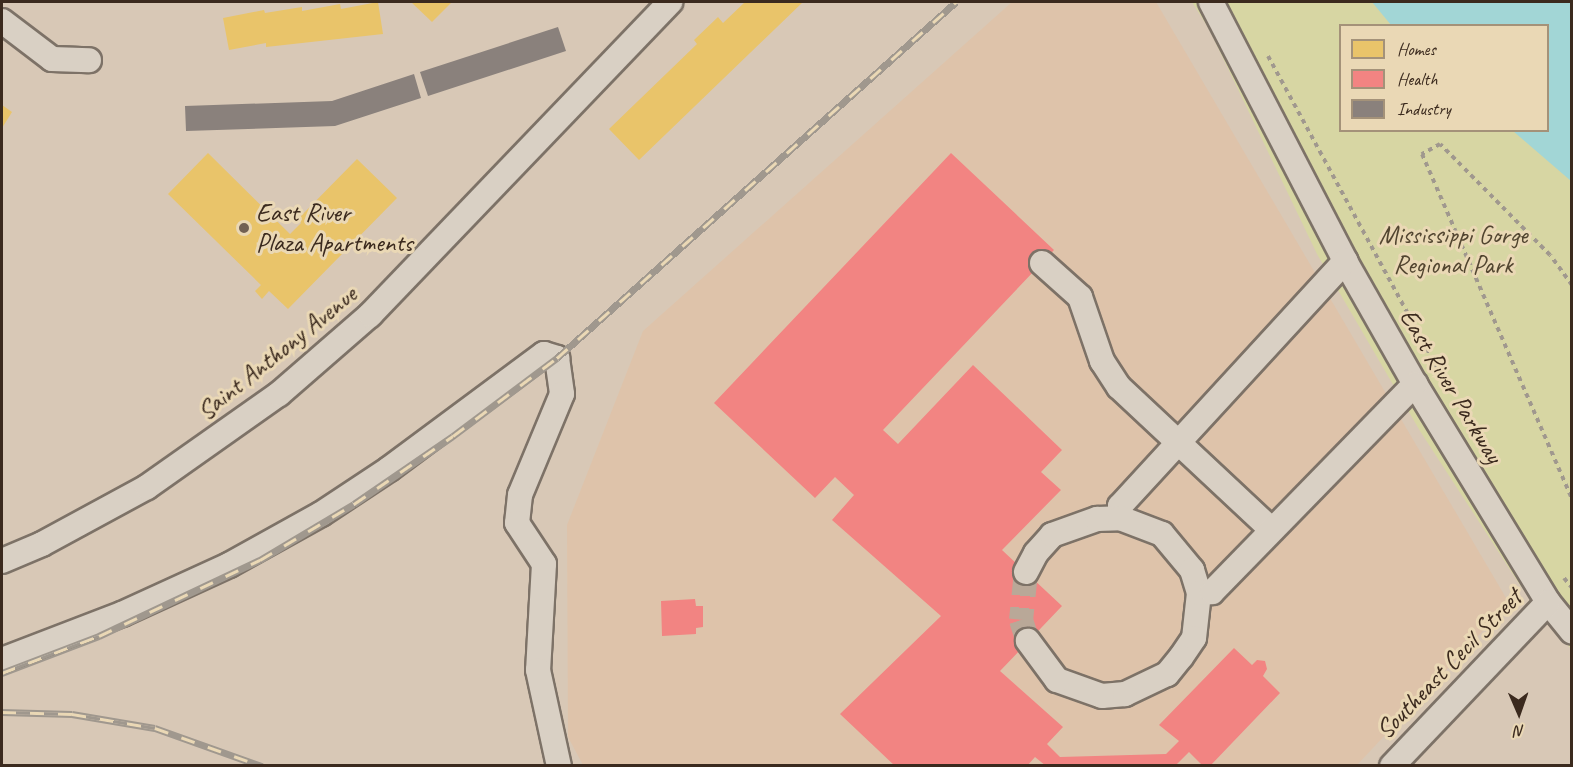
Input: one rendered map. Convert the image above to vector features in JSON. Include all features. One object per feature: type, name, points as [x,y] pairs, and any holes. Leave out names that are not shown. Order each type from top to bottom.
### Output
[{"type":"street","name":"Saint Anthony Avenue","points":[[2,561],[42,544],[138,492],[279,394],[378,307],[670,2]]},
{"type":"street","name":"East River Parkway","points":[[1211,2],[1345,261],[1415,384],[1548,602],[1572,632]]},
{"type":"street","points":[[2,21],[52,59],[89,60]]},
{"type":"street","points":[[1120,518],[1120,506],[1345,261]]},
{"type":"street","points":[[1042,263],[1080,297],[1102,361],[1119,387],[1272,530]]},
{"type":"street","points":[[2,660],[122,614],[229,565],[321,514],[389,470],[544,354],[557,358],[562,394],[519,495],[516,523],[544,564],[538,670],[559,765]]},
{"type":"street","points":[[1199,593],[1212,592],[1415,384]]},
{"type":"street","points":[[1026,572],[1036,553],[1052,535],[1097,519],[1120,518],[1141,524],[1168,540],[1192,570],[1199,593],[1194,638],[1181,657],[1167,674],[1125,694],[1102,696],[1057,680],[1028,641]]},
{"type":"street","name":"Southeast Cecil Street","points":[[1392,765],[1548,602]]},
{"type":"path","points":[[1266,52],[1450,391]]},
{"type":"path","points":[[1572,285],[1550,255],[1440,144],[1422,154],[1572,499]]},
{"type":"path","points":[[1561,575],[1572,588]]},
{"type":"shaded area","points":[[1012,2],[1156,2],[1509,603],[1357,765],[583,765],[568,737],[567,525],[643,331]]},
{"type":"green space","name":"Mississippi Gorge Regional Park","points":[[1192,2],[1394,2],[1418,24],[1339,24],[1339,132],[1547,132],[1571,151],[1571,649],[1520,585],[1420,431],[1317,254],[1209,29]]},
{"type":"water","points":[[1372,2],[1571,2],[1571,181],[1514,132],[1549,132],[1549,24],[1390,24]]},
{"type":"building: Homes","points":[[378,2],[383,34],[266,47],[266,43],[229,50],[223,18],[264,10],[265,13],[302,7],[302,11],[340,4],[341,9]]},
{"type":"building: Homes","points":[[411,2],[452,2],[432,22]]},
{"type":"building: Homes","points":[[745,2],[803,2],[639,160],[609,129],[697,44],[694,40],[718,17],[723,23]]},
{"type":"building: Homes","points":[[2,105],[12,112],[2,128]]},
{"type":"building: Homes","name":"East River Plaza Apartments","points":[[208,153],[290,234],[301,223],[298,219],[357,159],[397,198],[288,309],[269,291],[262,299],[255,291],[261,285],[168,194]]},
{"type":"building: Health","points":[[951,153],[1054,250],[883,430],[898,444],[973,365],[1062,450],[1041,472],[1061,490],[1002,550],[1062,606],[1000,671],[1063,727],[1047,744],[1060,757],[1166,754],[1179,741],[1159,725],[1234,648],[1252,665],[1257,660],[1265,661],[1267,669],[1263,676],[1280,693],[1210,766],[1203,766],[1189,752],[1177,764],[1046,766],[1035,757],[1027,766],[895,766],[840,714],[941,616],[832,520],[854,495],[835,477],[815,498],[714,403]]},
{"type":"building: Health","points":[[695,599],[696,606],[703,606],[703,627],[696,628],[696,634],[662,636],[661,601]]},
{"type":"building: Industry","points":[[558,27],[566,51],[428,96],[420,72]]},
{"type":"building: Industry","points":[[414,74],[421,98],[335,126],[186,131],[185,106],[332,101]]},
{"type":"tunnel","points":[[1026,572],[1021,620],[1028,641]]},
{"type":"railway","points":[[2,673],[99,636],[260,560],[354,504],[453,436],[557,358],[956,2]]},
{"type":"railway","points":[[2,712],[72,714],[155,728],[262,766]]},
{"type":"place","name":"East River Plaza Apartments","points":[[244,228]]}]
